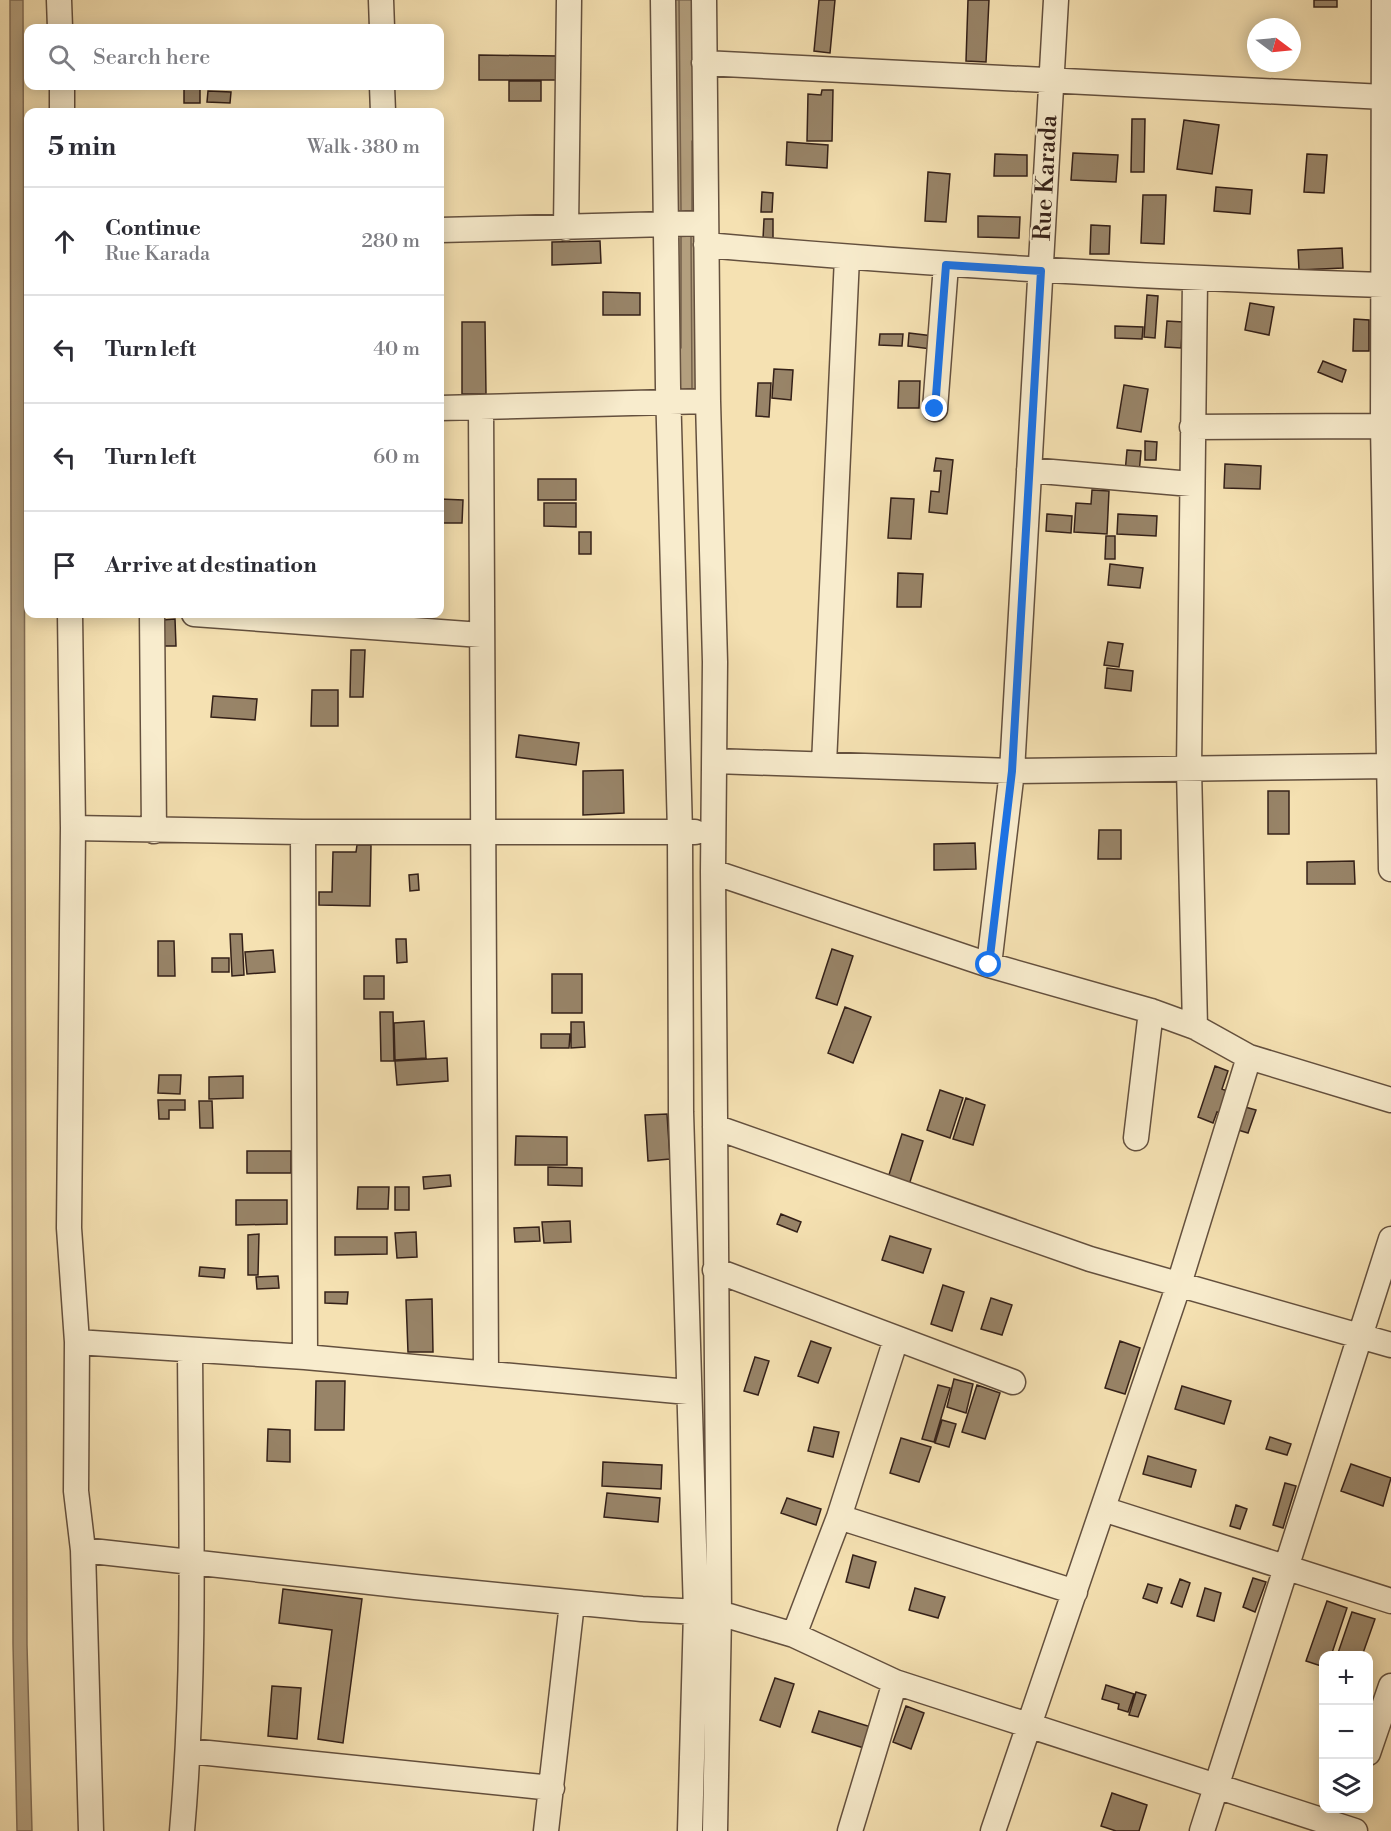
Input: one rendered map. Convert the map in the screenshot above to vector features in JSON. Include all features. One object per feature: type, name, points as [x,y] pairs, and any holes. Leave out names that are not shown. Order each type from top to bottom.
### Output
[{"type":"street","points":[[59,0],[60,24]]},
{"type":"street","points":[[381,0],[382,24]]},
{"type":"street","points":[[566,228],[569,0]]},
{"type":"street","points":[[663,0],[669,224],[689,402],[715,761],[713,872],[715,1270],[707,1612],[690,1831]]},
{"type":"street","points":[[704,0],[704,230],[709,299],[689,402],[680,832],[681,1112],[688,1392],[707,1612],[715,1831]]},
{"type":"street","name":"Rue Karada","points":[[989,965],[1012,771],[1056,0]]},
{"type":"street","points":[[1384,0],[1383,426],[1391,869]]},
{"type":"street","points":[[704,63],[1384,97]]},
{"type":"street","points":[[62,90],[62,108]]},
{"type":"street","points":[[382,90],[383,108]]},
{"type":"street","points":[[444,230],[669,224],[847,257],[1195,280],[1385,298]]},
{"type":"street","points":[[824,764],[847,257]]},
{"type":"street","points":[[935,409],[946,265]]},
{"type":"street","points":[[1195,280],[1189,769],[1195,1027]]},
{"type":"street","points":[[444,408],[689,402]]},
{"type":"street","points":[[481,406],[486,1372]]},
{"type":"street","points":[[1192,427],[1383,426]]},
{"type":"street","points":[[1029,470],[1191,484]]},
{"type":"street","points":[[70,618],[74,828],[69,1228],[76,1342],[76,1491],[83,1550],[91,1831]]},
{"type":"street","points":[[152,618],[154,831]]},
{"type":"street","points":[[249,618],[481,635]]},
{"type":"street","points":[[715,761],[1012,771],[1390,766]]},
{"type":"street","points":[[74,828],[154,831],[714,833]]},
{"type":"street","points":[[303,832],[305,1357]]},
{"type":"street","points":[[713,872],[989,965],[1151,1011],[1195,1027],[1249,1057],[1391,1100]]},
{"type":"street","points":[[1136,1138],[1151,1011]]},
{"type":"street","points":[[993,1831],[1179,1284],[1249,1057]]},
{"type":"street","points":[[715,1127],[1090,1259],[1391,1345]]},
{"type":"street","points":[[1202,1831],[1391,1239]]},
{"type":"street","points":[[715,1270],[1013,1382]]},
{"type":"street","points":[[794,1635],[840,1517],[896,1339]]},
{"type":"street","points":[[76,1342],[305,1357],[688,1392]]},
{"type":"street","points":[[182,1831],[189,1751],[191,1561],[189,1350]]},
{"type":"street","points":[[1102,1509],[1391,1601]]},
{"type":"street","points":[[840,1517],[1075,1592]]},
{"type":"street","points":[[83,1550],[572,1602],[707,1612],[794,1635],[895,1682],[1216,1786],[1349,1822]]},
{"type":"street","points":[[546,1831],[572,1602]]},
{"type":"street","points":[[850,1831],[895,1682]]},
{"type":"street","points":[[1373,1738],[1391,1686]]},
{"type":"street","points":[[189,1751],[552,1788]]},
{"type":"water","points":[[10,0],[23,0],[27,1645],[32,1831],[17,1831],[13,1644]]},
{"type":"water","points":[[674,0],[696,0],[699,390],[677,391]]},
{"type":"building","points":[[819,0],[835,0],[830,53],[814,51]]},
{"type":"building","points":[[968,0],[989,0],[986,62],[966,61]]},
{"type":"building","points":[[1314,0],[1337,0],[1337,7],[1314,7]]},
{"type":"building","points":[[479,55],[558,56],[558,80],[479,80]]},
{"type":"building","points":[[509,81],[541,81],[541,101],[509,101]]},
{"type":"building","points":[[184,90],[200,90],[200,103],[184,103]]},
{"type":"building","points":[[822,90],[833,90],[832,141],[807,141],[808,94],[821,95]]},
{"type":"building","points":[[208,91],[231,92],[230,103],[207,102]]},
{"type":"building","points":[[1132,119],[1145,119],[1144,172],[1131,172]]},
{"type":"building","points":[[1184,120],[1219,125],[1212,174],[1177,169]]},
{"type":"building","points":[[787,142],[828,145],[827,168],[786,165]]},
{"type":"building","points":[[1073,153],[1118,155],[1116,182],[1071,180]]},
{"type":"building","points":[[995,154],[1027,155],[1027,176],[994,176]]},
{"type":"building","points":[[1307,154],[1327,155],[1324,193],[1304,192]]},
{"type":"building","points":[[928,172],[950,174],[946,222],[925,221]]},
{"type":"building","points":[[1216,187],[1252,190],[1250,214],[1214,211]]},
{"type":"building","points":[[762,192],[773,193],[772,212],[761,212]]},
{"type":"building","points":[[1143,195],[1166,195],[1164,244],[1141,243]]},
{"type":"building","points":[[978,216],[1020,217],[1019,238],[978,237]]},
{"type":"building","points":[[764,219],[773,219],[773,239],[763,239]]},
{"type":"building","points":[[1091,225],[1110,226],[1109,254],[1090,254]]},
{"type":"building","points":[[600,241],[601,263],[552,265],[552,242]]},
{"type":"building","points":[[1342,248],[1343,268],[1299,270],[1298,250]]},
{"type":"building","points":[[603,292],[640,293],[640,315],[603,315]]},
{"type":"building","points":[[1147,295],[1158,296],[1155,338],[1144,337]]},
{"type":"building","points":[[1250,303],[1274,307],[1269,335],[1245,330]]},
{"type":"building","points":[[1354,319],[1369,320],[1369,351],[1353,351]]},
{"type":"building","points":[[1167,321],[1183,322],[1181,348],[1165,347]]},
{"type":"building","points":[[462,322],[485,322],[486,394],[462,394]]},
{"type":"building","points":[[1115,326],[1143,327],[1142,339],[1115,338]]},
{"type":"building","points":[[909,333],[933,336],[931,349],[908,346]]},
{"type":"building","points":[[880,334],[903,334],[902,346],[879,345]]},
{"type":"building","points":[[1323,361],[1346,370],[1342,382],[1318,372]]},
{"type":"building","points":[[774,369],[793,370],[791,400],[772,398]]},
{"type":"building","points":[[899,381],[920,381],[919,408],[898,408]]},
{"type":"building","points":[[758,383],[771,383],[769,417],[756,416]]},
{"type":"building","points":[[1124,385],[1148,389],[1141,432],[1117,428]]},
{"type":"building","points":[[1145,441],[1157,442],[1156,460],[1145,460]]},
{"type":"building","points":[[1127,450],[1141,451],[1139,474],[1125,473]]},
{"type":"building","points":[[936,458],[953,460],[947,514],[929,512],[931,491],[939,492],[941,471],[934,471]]},
{"type":"building","points":[[1225,464],[1261,466],[1260,489],[1224,488]]},
{"type":"building","points":[[538,479],[576,479],[576,500],[538,500]]},
{"type":"building","points":[[1092,490],[1109,491],[1107,534],[1074,532],[1076,503],[1091,504]]},
{"type":"building","points":[[891,498],[914,499],[911,539],[888,538]]},
{"type":"building","points":[[444,499],[463,500],[462,523],[444,523]]},
{"type":"building","points":[[544,503],[576,503],[576,527],[544,526]]},
{"type":"building","points":[[1047,514],[1072,516],[1071,533],[1046,531]]},
{"type":"building","points":[[1118,514],[1157,516],[1156,536],[1117,534]]},
{"type":"building","points":[[579,532],[591,532],[591,554],[579,554]]},
{"type":"building","points":[[1106,536],[1115,536],[1115,559],[1105,559]]},
{"type":"building","points":[[1110,564],[1143,568],[1140,588],[1108,585]]},
{"type":"building","points":[[898,573],[923,574],[921,607],[897,607]]},
{"type":"building","points":[[175,619],[176,646],[162,646],[162,620]]},
{"type":"building","points":[[1108,642],[1123,644],[1119,667],[1104,665]]},
{"type":"building","points":[[351,650],[365,650],[363,697],[350,697]]},
{"type":"building","points":[[1107,668],[1133,671],[1131,691],[1105,688]]},
{"type":"building","points":[[312,690],[338,690],[338,726],[311,726]]},
{"type":"building","points":[[213,696],[257,699],[255,720],[211,717]]},
{"type":"building","points":[[519,735],[579,743],[576,765],[516,757]]},
{"type":"building","points":[[623,770],[624,813],[583,815],[583,771]]},
{"type":"building","points":[[1268,791],[1289,791],[1289,834],[1268,834]]},
{"type":"building","points":[[1099,830],[1121,830],[1121,859],[1098,859]]},
{"type":"building","points":[[975,843],[976,869],[934,870],[934,844]]},
{"type":"building","points":[[357,845],[371,845],[370,906],[319,905],[319,892],[332,892],[333,852],[356,852]]},
{"type":"building","points":[[1354,861],[1355,884],[1307,884],[1307,862]]},
{"type":"building","points":[[418,874],[419,890],[410,891],[409,875]]},
{"type":"building","points":[[230,934],[242,934],[244,975],[232,976]]},
{"type":"building","points":[[396,939],[406,939],[407,962],[397,963]]},
{"type":"building","points":[[158,941],[174,941],[175,976],[158,976]]},
{"type":"building","points":[[832,949],[853,956],[837,1005],[816,998]]},
{"type":"building","points":[[273,950],[275,972],[247,974],[245,952]]},
{"type":"building","points":[[212,958],[229,958],[229,972],[212,972]]},
{"type":"building","points":[[552,974],[582,974],[582,1013],[552,1013]]},
{"type":"building","points":[[364,976],[384,976],[384,999],[364,999]]},
{"type":"building","points":[[845,1007],[871,1017],[853,1063],[828,1053]]},
{"type":"building","points":[[380,1012],[393,1012],[394,1061],[381,1061]]},
{"type":"building","points":[[424,1021],[426,1058],[395,1060],[394,1023]]},
{"type":"building","points":[[571,1022],[584,1022],[585,1047],[571,1048]]},
{"type":"building","points":[[541,1034],[570,1034],[569,1048],[541,1048]]},
{"type":"building","points":[[447,1058],[448,1081],[397,1085],[395,1061]]},
{"type":"building","points":[[1215,1066],[1228,1071],[1222,1089],[1227,1091],[1224,1114],[1217,1112],[1213,1123],[1198,1117]]},
{"type":"building","points":[[159,1075],[181,1075],[180,1094],[158,1093]]},
{"type":"building","points":[[243,1076],[243,1098],[209,1099],[209,1077]]},
{"type":"building","points":[[940,1090],[963,1098],[950,1138],[927,1130]]},
{"type":"building","points":[[966,1098],[985,1105],[973,1145],[953,1139]]},
{"type":"building","points":[[158,1100],[185,1100],[185,1110],[169,1110],[169,1119],[159,1119]]},
{"type":"building","points":[[199,1101],[212,1101],[213,1128],[200,1128]]},
{"type":"building","points":[[1245,1107],[1256,1110],[1248,1133],[1238,1130]]},
{"type":"building","points":[[667,1114],[670,1159],[648,1161],[645,1115]]},
{"type":"building","points":[[902,1134],[923,1141],[908,1188],[887,1181]]},
{"type":"building","points":[[516,1136],[567,1137],[567,1165],[515,1165]]},
{"type":"building","points":[[247,1151],[291,1151],[291,1173],[247,1173]]},
{"type":"building","points":[[548,1167],[582,1168],[582,1186],[548,1185]]},
{"type":"building","points":[[450,1175],[451,1186],[424,1189],[423,1177]]},
{"type":"building","points":[[358,1187],[389,1187],[388,1209],[357,1209]]},
{"type":"building","points":[[395,1187],[409,1187],[409,1210],[395,1210]]},
{"type":"building","points":[[236,1200],[287,1200],[287,1224],[236,1225]]},
{"type":"building","points":[[781,1214],[801,1222],[797,1232],[777,1224]]},
{"type":"building","points":[[570,1221],[571,1242],[544,1243],[542,1222]]},
{"type":"building","points":[[539,1227],[540,1241],[515,1242],[514,1228]]},
{"type":"building","points":[[416,1232],[417,1257],[397,1258],[395,1233]]},
{"type":"building","points":[[259,1234],[258,1275],[248,1275],[248,1235]]},
{"type":"building","points":[[890,1236],[931,1249],[923,1273],[882,1260]]},
{"type":"building","points":[[335,1237],[387,1237],[387,1254],[335,1255]]},
{"type":"building","points":[[200,1267],[225,1269],[224,1278],[199,1276]]},
{"type":"building","points":[[278,1276],[279,1288],[257,1289],[256,1277]]},
{"type":"building","points":[[943,1285],[964,1292],[952,1331],[931,1324]]},
{"type":"building","points":[[325,1292],[348,1292],[347,1304],[325,1303]]},
{"type":"building","points":[[991,1298],[1012,1305],[1002,1335],[981,1329]]},
{"type":"building","points":[[432,1299],[433,1352],[408,1352],[406,1300]]},
{"type":"building","points":[[811,1341],[831,1348],[818,1383],[798,1376]]},
{"type":"building","points":[[1120,1341],[1140,1348],[1125,1394],[1105,1388]]},
{"type":"building","points":[[755,1357],[769,1361],[758,1395],[744,1391]]},
{"type":"building","points":[[954,1379],[973,1384],[966,1413],[947,1407]]},
{"type":"building","points":[[316,1381],[345,1381],[344,1430],[315,1430]]},
{"type":"building","points":[[938,1385],[950,1388],[934,1442],[922,1439]]},
{"type":"building","points":[[977,1385],[1000,1393],[985,1439],[962,1432]]},
{"type":"building","points":[[1182,1386],[1231,1401],[1224,1424],[1175,1409]]},
{"type":"building","points":[[942,1420],[956,1424],[949,1447],[935,1443]]},
{"type":"building","points":[[814,1427],[839,1432],[833,1457],[808,1451]]},
{"type":"building","points":[[268,1429],[290,1430],[290,1462],[267,1461]]},
{"type":"building","points":[[1270,1437],[1291,1444],[1287,1455],[1266,1449]]},
{"type":"building","points":[[901,1438],[931,1447],[919,1482],[890,1473]]},
{"type":"building","points":[[1148,1456],[1196,1470],[1191,1487],[1143,1474]]},
{"type":"building","points":[[603,1462],[662,1465],[661,1489],[602,1486]]},
{"type":"building","points":[[1351,1464],[1391,1478],[1383,1506],[1341,1491]]},
{"type":"building","points":[[1285,1483],[1296,1486],[1283,1528],[1273,1525]]},
{"type":"building","points":[[607,1493],[660,1498],[658,1522],[604,1517]]},
{"type":"building","points":[[787,1498],[821,1509],[816,1525],[781,1513]]},
{"type":"building","points":[[1236,1505],[1247,1509],[1240,1529],[1230,1526]]},
{"type":"building","points":[[853,1555],[876,1562],[869,1588],[846,1582]]},
{"type":"building","points":[[1253,1578],[1266,1582],[1255,1612],[1243,1607]]},
{"type":"building","points":[[1180,1579],[1190,1583],[1182,1607],[1171,1603]]},
{"type":"building","points":[[1148,1584],[1162,1588],[1157,1603],[1143,1598]]},
{"type":"building","points":[[915,1588],[945,1597],[938,1618],[909,1610]]},
{"type":"building","points":[[1205,1588],[1221,1593],[1214,1621],[1197,1616]]},
{"type":"building","points":[[283,1589],[362,1599],[343,1743],[318,1739],[332,1630],[279,1623]]},
{"type":"building","points":[[1327,1601],[1347,1608],[1333,1651],[1319,1651],[1319,1665],[1306,1661]]},
{"type":"building","points":[[1352,1612],[1375,1619],[1364,1651],[1339,1651]]},
{"type":"building","points":[[775,1678],[794,1684],[780,1727],[760,1720]]},
{"type":"building","points":[[1106,1685],[1134,1694],[1128,1712],[1118,1709],[1119,1704],[1102,1699]]},
{"type":"building","points":[[272,1686],[301,1688],[297,1739],[268,1736]]},
{"type":"building","points":[[1136,1692],[1146,1695],[1138,1717],[1129,1715]]},
{"type":"building","points":[[906,1706],[924,1713],[911,1749],[893,1742]]},
{"type":"building","points":[[819,1711],[871,1727],[864,1748],[812,1732]]},
{"type":"building","points":[[1112,1793],[1147,1805],[1139,1831],[1116,1831],[1101,1826]]},
{"type":"route","points":[[935,409],[946,265],[1041,271],[1012,771],[989,965]]}]
